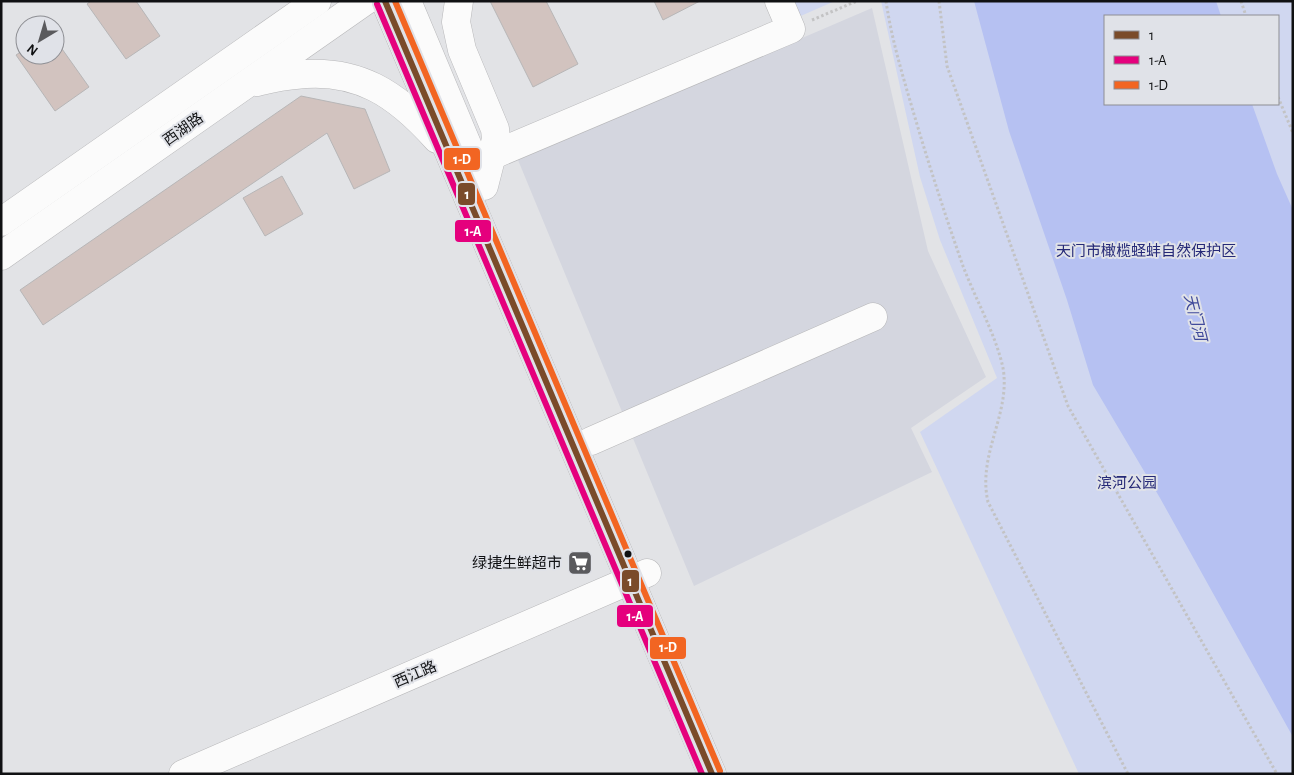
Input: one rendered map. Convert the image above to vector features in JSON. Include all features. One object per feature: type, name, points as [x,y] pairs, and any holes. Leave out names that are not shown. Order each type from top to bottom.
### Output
[{"type":"main road","name":"西湖路","points":[[1,222],[317,1]]},
{"type":"main road","name":"西湖路","points":[[1,256],[365,1]]},
{"type":"main road","points":[[385,1],[450,154],[639,577],[730,774]]},
{"type":"main road","points":[[407,1],[591,441],[712,774]]},
{"type":"main road","points":[[459,1],[456,22],[462,50],[496,128],[493,154],[484,186]]},
{"type":"main road","points":[[493,154],[791,29],[779,1]]},
{"type":"main road","points":[[248,83],[296,74],[354,78],[392,96],[408,108],[450,154]]},
{"type":"main road","points":[[591,441],[873,318]]},
{"type":"main road","name":"西江路","points":[[184,774],[639,577]]},
{"type":"path","points":[[791,29],[857,1]]},
{"type":"path","points":[[886,1],[891,34],[926,156],[964,269],[995,343],[1002,367],[1004,383],[1003,400],[985,469],[985,488],[988,502],[1128,774]]},
{"type":"path","points":[[939,1],[947,66],[1068,406],[1277,774]]},
{"type":"path","points":[[1241,1],[1246,15]]},
{"type":"path","points":[[1279,99],[1293,133]]},
{"type":"shaded area","points":[[872,8],[928,251],[986,377],[911,428],[932,472],[694,586],[518,160]]},
{"type":"green space","points":[[790,1],[835,1],[796,18]]},
{"type":"green space","name":"天门市橄榄蛏蚌自然保护区","points":[[881,1],[1293,1],[1293,774],[1079,774],[920,432],[997,378],[940,240],[920,177]]},
{"type":"water","name":"天门市橄榄蛏蚌自然保护区","points":[[974,1],[1216,1],[1221,15],[1104,15],[1104,105],[1252,105],[1277,174],[1293,210],[1293,737],[1160,498],[1093,385],[1067,300],[1009,131]]},
{"type":"building","points":[[91,1],[136,1],[160,36],[126,59],[87,4]]},
{"type":"building","points":[[490,1],[546,1],[578,64],[533,87]]},
{"type":"building","points":[[654,1],[700,1],[663,20]]},
{"type":"building","points":[[65,53],[89,87],[55,111],[23,65],[65,65]]},
{"type":"building","points":[[301,96],[365,109],[390,171],[354,189],[327,133],[43,325],[20,290]]},
{"type":"building","points":[[282,176],[303,214],[265,236],[243,198]]},
{"type":"transit line","name":"1","points":[[385,1],[712,774]]},
{"type":"transit line","name":"1-D","points":[[395,1],[720,771]]},
{"type":"transit line","name":"1-A","points":[[377,4],[702,774]]},
{"type":"place","name":"绿捷生鲜超市","points":[[580,563]]},
{"type":"water label","name":"天门河","points":[[1196,317]]},
{"type":"park label","name":"滨河公园","points":[[1127,483]]}]
